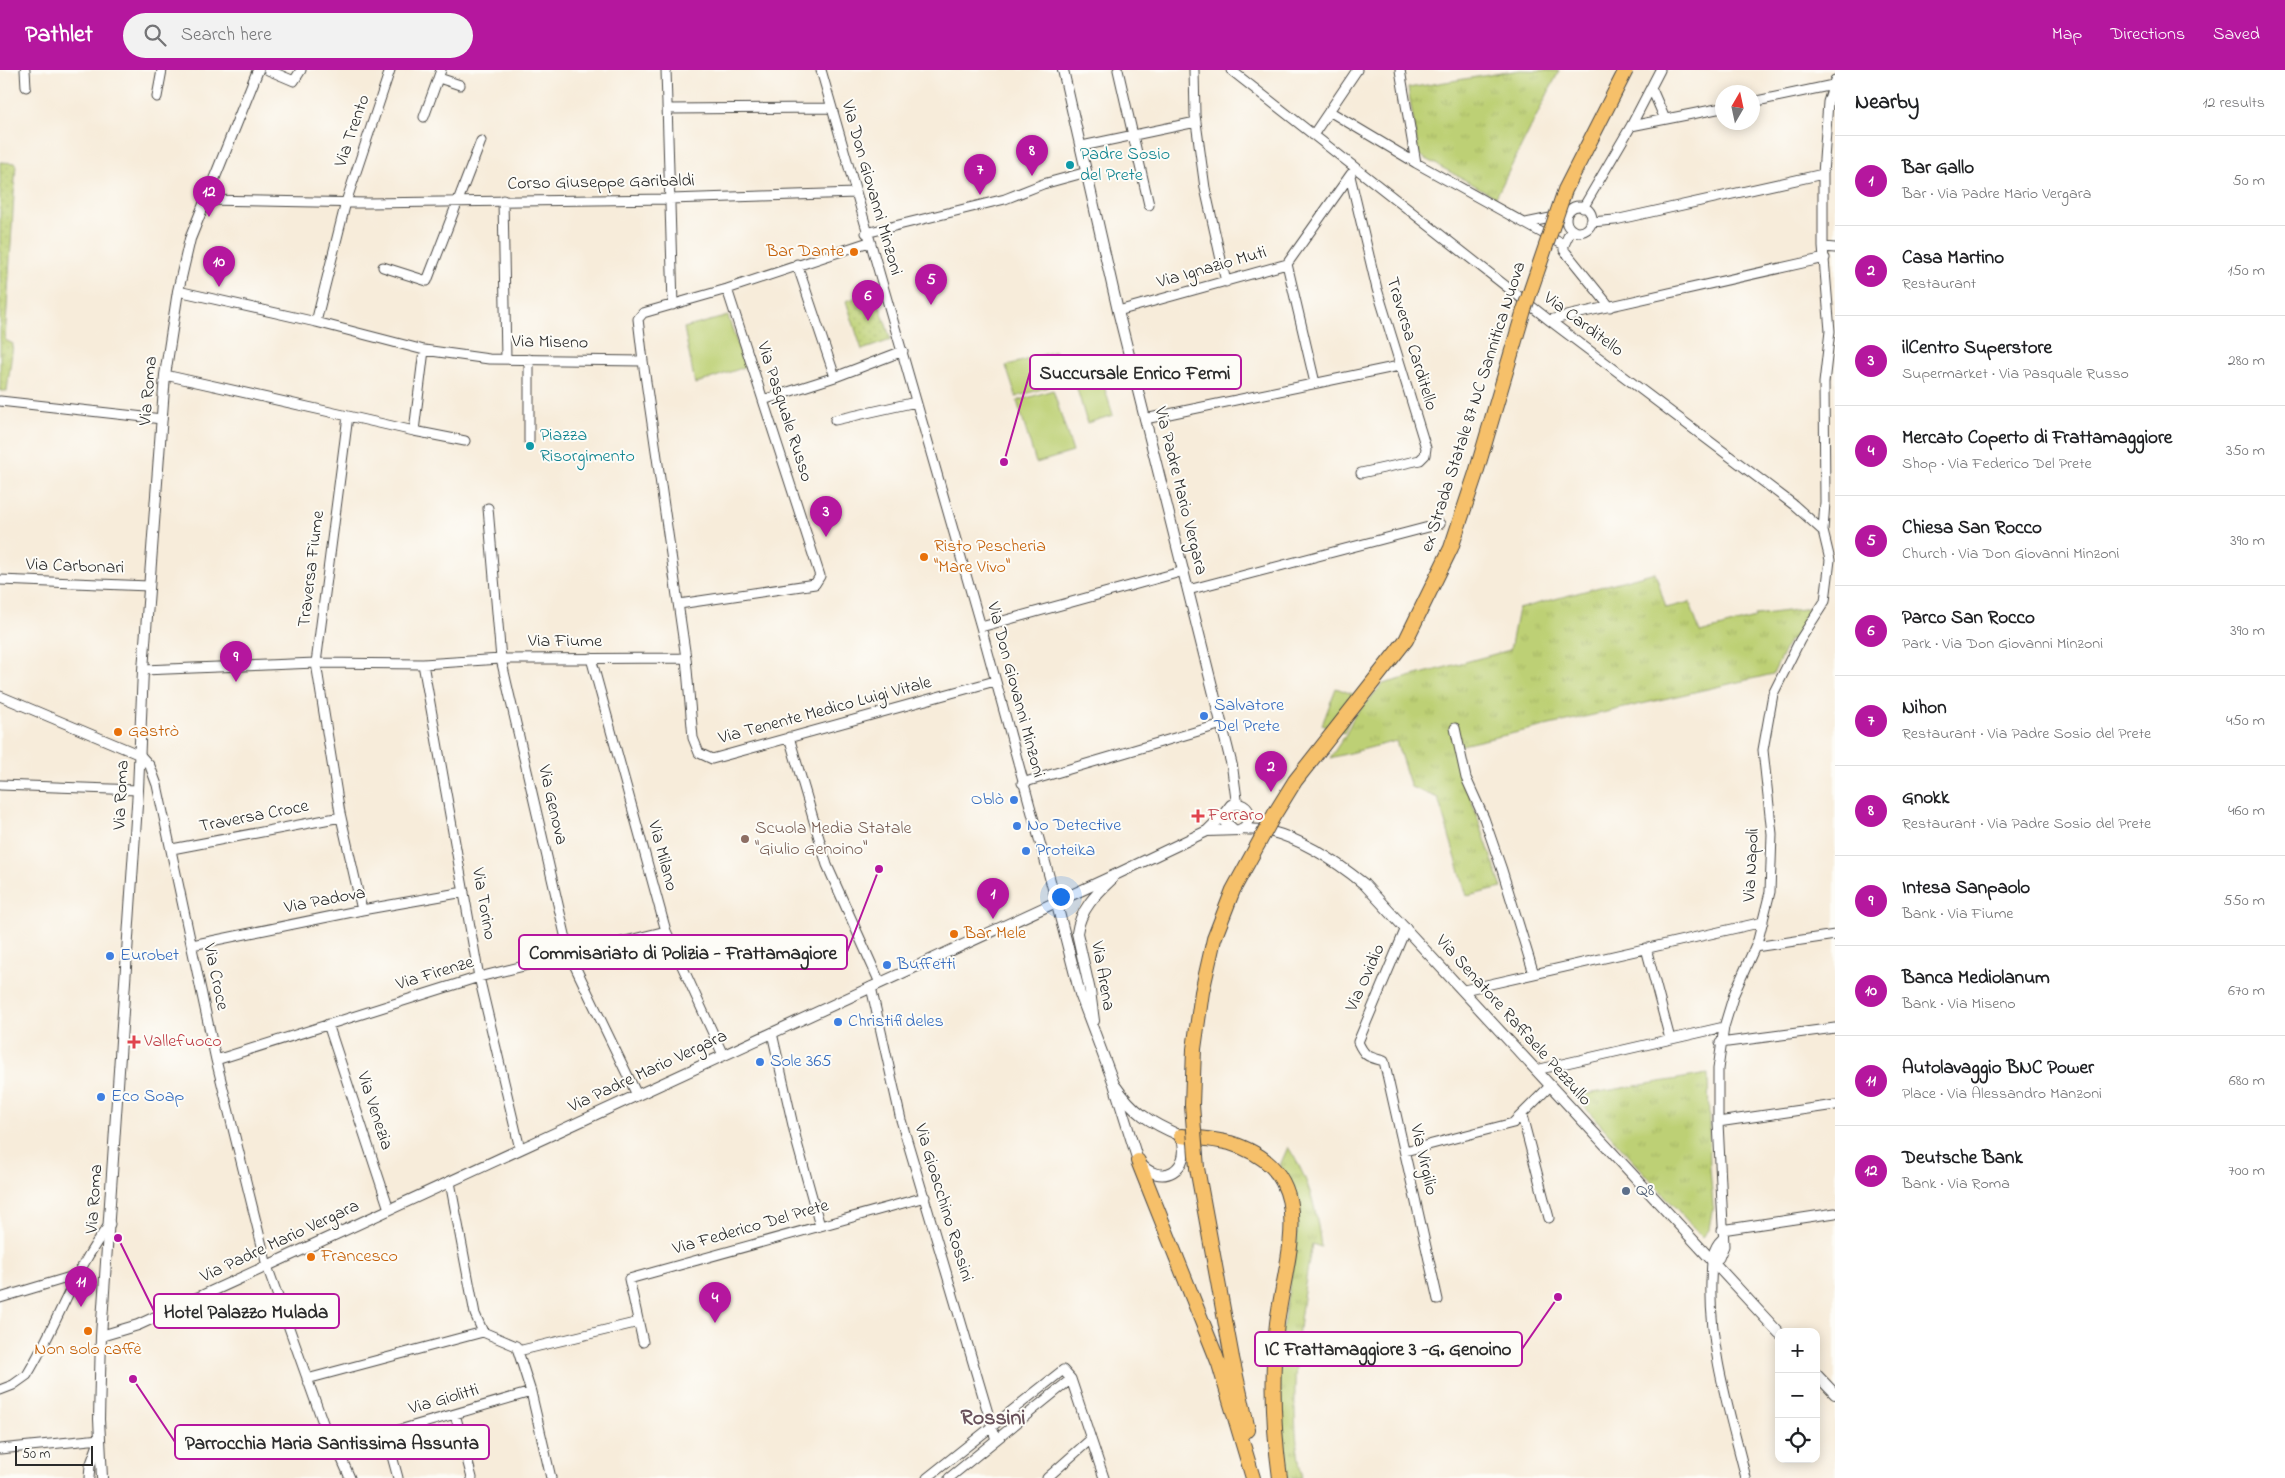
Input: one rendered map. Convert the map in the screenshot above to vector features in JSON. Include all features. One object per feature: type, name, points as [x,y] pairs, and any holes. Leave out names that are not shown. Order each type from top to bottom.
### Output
[{"type":"highway","name":"ex Strada Statale 87 NC Sannitica Nuova","points":[[1259,1478],[1232,1358],[1197,1168],[1192,1105],[1194,1049],[1202,992],[1214,939],[1233,890],[1251,854],[1289,789],[1406,640],[1451,548],[1476,473],[1524,310],[1565,190],[1626,70]]},
{"type":"highway","points":[[1181,1136],[1228,1143],[1251,1151],[1272,1166],[1284,1180],[1290,1199],[1292,1223],[1290,1246],[1277,1323],[1273,1376],[1274,1437],[1280,1478]]},
{"type":"highway","points":[[1138,1161],[1219,1364],[1253,1478]]},
{"type":"street","points":[[25,70],[26,87]]},
{"type":"street","points":[[157,97],[162,70]]},
{"type":"street","name":"Via Roma","points":[[102,1478],[100,1439],[101,1336],[138,790],[143,670],[165,375],[178,291],[190,239],[258,70]]},
{"type":"street","points":[[268,70],[294,81],[301,70]]},
{"type":"street","name":"Via Trento","points":[[316,322],[346,202],[390,70]]},
{"type":"street","points":[[666,70],[673,305]]},
{"type":"street","name":"Via Don Giovanni Minzoni","points":[[821,70],[982,627],[1022,783],[1056,901]]},
{"type":"street","name":"Via Padre Mario Vergara","points":[[1063,70],[1082,146],[1118,311],[1232,766],[1237,803]]},
{"type":"street","points":[[1118,70],[1149,205]]},
{"type":"street","points":[[1194,70],[1196,122],[1205,188],[1226,282]]},
{"type":"street","name":"Via Carditello","points":[[1231,70],[1549,320],[1794,506],[1823,531]]},
{"type":"street","points":[[1313,135],[1357,70]]},
{"type":"street","points":[[1400,70],[1416,163]]},
{"type":"street","points":[[1583,208],[1631,126],[1660,70]]},
{"type":"street","points":[[424,117],[440,74],[460,85]]},
{"type":"street","points":[[1760,100],[1834,83]]},
{"type":"street","points":[[1833,562],[1823,531],[1825,502],[1824,383],[1832,331],[1823,247],[1823,174],[1828,102],[1834,83]]},
{"type":"street","points":[[1651,87],[1665,119]]},
{"type":"street","points":[[668,109],[831,108]]},
{"type":"street","points":[[1631,126],[1715,109]]},
{"type":"street","points":[[1329,111],[1416,163],[1564,245]]},
{"type":"street","points":[[1082,146],[1196,122]]},
{"type":"street","points":[[383,267],[427,281],[481,141]]},
{"type":"street","name":"Via Ignazio Muti","points":[[1118,311],[1287,264],[1356,167]]},
{"type":"street","points":[[686,658],[638,319],[640,315],[727,289],[868,237],[1005,199],[1043,184],[1087,172]]},
{"type":"street","points":[[1571,230],[1583,231],[1591,222],[1615,220],[1823,174]]},
{"type":"street","name":"Traversa Carditello","points":[[1350,176],[1377,289],[1399,366],[1426,448],[1425,455],[1420,460],[1361,473]]},
{"type":"street","name":"Corso Giuseppe Garibaldi","points":[[205,200],[346,202],[670,199],[856,193]]},
{"type":"street","points":[[504,200],[506,359]]},
{"type":"street","points":[[1526,223],[1567,214],[1574,207],[1583,208],[1590,213],[1591,222]]},
{"type":"street","points":[[1567,214],[1567,224],[1571,230]]},
{"type":"street","points":[[1571,230],[1564,245],[1564,250],[1610,307]]},
{"type":"street","points":[[1823,247],[1835,248]]},
{"type":"street","points":[[1549,320],[1825,258]]},
{"type":"street","points":[[797,264],[835,377]]},
{"type":"street","points":[[1287,264],[1315,383]]},
{"type":"street","name":"Via Pasquale Russo","points":[[679,604],[815,584],[818,581],[819,572],[727,289]]},
{"type":"street","name":"Via Miseno","points":[[178,291],[316,322],[424,350],[489,359],[644,361]]},
{"type":"street","points":[[414,431],[424,350]]},
{"type":"street","points":[[763,400],[835,377],[903,351]]},
{"type":"street","points":[[529,359],[529,441]]},
{"type":"street","points":[[1145,419],[1399,366]]},
{"type":"street","points":[[165,375],[465,441]]},
{"type":"street","points":[[0,401],[162,420]]},
{"type":"street","points":[[835,420],[916,402]]},
{"type":"street","name":"Traversa Fiume","points":[[348,416],[316,663],[341,817],[362,910]]},
{"type":"street","name":"Via Genova","points":[[488,508],[501,659],[570,956],[637,1095]]},
{"type":"street","points":[[1188,590],[1440,524]]},
{"type":"street","name":"Via Napoli","points":[[1712,1261],[1722,1253],[1724,1246],[1718,1122],[1720,1043],[1734,994],[1755,947],[1770,892],[1772,834],[1763,750],[1773,694],[1800,640],[1825,601],[1833,562]]},
{"type":"street","points":[[982,627],[1184,571]]},
{"type":"street","name":"Via Carbonari","points":[[0,580],[149,586]]},
{"type":"street","name":"Via Milano","points":[[591,658],[666,931],[723,1055]]},
{"type":"street","name":"Via Fiume","points":[[143,670],[316,663],[423,664],[501,659],[686,658]]},
{"type":"street","name":"Via Tenente Medico Luigi Vitale","points":[[686,658],[693,738],[699,753],[712,759],[995,681]]},
{"type":"street","name":"Via Torino","points":[[423,664],[479,977],[520,1149]]},
{"type":"street","points":[[0,696],[140,755]]},
{"type":"street","points":[[1022,783],[1222,724]]},
{"type":"street","points":[[1455,728],[1466,778],[1502,870],[1534,974]]},
{"type":"street","name":"Via Gioacchino Rossini","points":[[789,737],[827,865],[875,985],[901,1120],[996,1440]]},
{"type":"street","name":"Via Croce","points":[[140,755],[150,766],[157,785],[216,1060],[267,1266],[327,1434],[337,1448],[350,1478]]},
{"type":"street","points":[[0,785],[138,790]]},
{"type":"street","points":[[1237,803],[1246,807],[1250,812],[1249,822],[1238,829],[1224,822],[1224,814],[1228,806],[1237,803]]},
{"type":"street","name":"Via Senatore Raffaele Pezzullo","points":[[1250,812],[1269,831]]},
{"type":"street","name":"Via Padre Mario Vergara","points":[[101,1336],[138,1325],[1119,872],[1207,831],[1224,814]]},
{"type":"street","name":"Traversa Croce","points":[[172,849],[341,817]]},
{"type":"street","name":"Via Padre Mario Vergara","points":[[1207,831],[1238,829]]},
{"type":"street","name":"Via Senatore Raffaele Pezzullo","points":[[1238,829],[1269,831],[1302,844],[1345,868],[1364,884],[1775,1329]]},
{"type":"street","name":"Via Arena","points":[[1096,1040],[1090,991],[1077,933],[1078,924],[1098,892],[1119,872]]},
{"type":"street","name":"Via Padova","points":[[192,945],[362,910],[464,892]]},
{"type":"street","name":"Via Arena","points":[[1056,901],[1080,994],[1114,1084]]},
{"type":"street","points":[[1464,990],[1763,922]]},
{"type":"street","name":"Via Ovidio","points":[[1358,1042],[1406,928]]},
{"type":"street","name":"Via Firenze","points":[[216,1060],[479,977],[666,931]]},
{"type":"street","points":[[1755,947],[1835,936]]},
{"type":"street","points":[[1646,948],[1670,1039]]},
{"type":"street","name":"Via Venezia","points":[[328,1024],[389,1209]]},
{"type":"street","points":[[1536,1070],[1724,1027]]},
{"type":"street","points":[[1720,1043],[1835,1028]]},
{"type":"street","points":[[772,1033],[820,1226]]},
{"type":"street","name":"Via Virgilio","points":[[1358,1042],[1361,1049],[1372,1060],[1384,1061],[1438,1300]]},
{"type":"street","points":[[1114,1084],[1128,1103],[1151,1122],[1181,1136],[1185,1147],[1184,1159],[1178,1169],[1168,1175],[1156,1175],[1145,1170],[1138,1161],[1114,1084]]},
{"type":"street","points":[[1404,1151],[1513,1123],[1550,1086]]},
{"type":"street","points":[[1718,1122],[1835,1106]]},
{"type":"street","points":[[1522,1116],[1549,1218]]},
{"type":"street","points":[[450,1182],[475,1314],[483,1332]]},
{"type":"street","name":"Via Federico Del Prete","points":[[639,1322],[629,1279],[925,1197]]},
{"type":"street","points":[[1722,1234],[1835,1214]]},
{"type":"street","points":[[0,1390],[18,1382],[26,1375],[77,1275],[98,1239],[110,1223]]},
{"type":"street","points":[[1712,1261],[1710,1313],[1718,1366],[1746,1478]]},
{"type":"street","points":[[0,1298],[77,1275]]},
{"type":"street","points":[[518,1351],[639,1322],[643,1342]]},
{"type":"street","points":[[307,1379],[483,1332],[516,1346],[531,1392],[551,1478]]},
{"type":"street","points":[[927,1478],[1063,1370],[1070,1379],[1104,1478]]},
{"type":"street","points":[[1820,1378],[1835,1394]]},
{"type":"street","points":[[949,1478],[1070,1379]]},
{"type":"street","name":"Via Giolitti","points":[[337,1448],[531,1392]]},
{"type":"street","points":[[455,1414],[472,1478]]},
{"type":"street","points":[[386,1434],[398,1478]]},
{"type":"street","points":[[0,1449],[100,1439],[90,1466],[89,1478]]},
{"type":"street","points":[[1051,1477],[1091,1440]]},
{"type":"green space","points":[[1520,70],[1559,71],[1496,197],[1419,155],[1408,88]]},
{"type":"green space","points":[[0,162],[16,163],[5,340],[13,344],[7,391],[0,391]]},
{"type":"green space","points":[[875,291],[891,340],[862,350],[846,301]]},
{"type":"green space","points":[[728,316],[745,367],[695,384],[684,328]]},
{"type":"green space","points":[[1055,351],[1064,382],[1016,397],[1006,366]]},
{"type":"green space","points":[[1097,364],[1113,415],[1087,423],[1072,372]]},
{"type":"green space","points":[[1053,390],[1073,452],[1036,463],[1017,401]]},
{"type":"green space","points":[[1655,572],[1666,608],[1690,602],[1700,633],[1755,618],[1755,615],[1811,608],[1793,640],[1789,641],[1773,674],[1453,747],[1502,888],[1467,896],[1438,798],[1411,787],[1396,741],[1330,758],[1346,734],[1354,716],[1383,684],[1510,650],[1518,609]]},
{"type":"green space","points":[[1336,688],[1358,696],[1344,733],[1322,725]]},
{"type":"green space","points":[[1708,1074],[1710,1169],[1713,1205],[1709,1229],[1702,1237],[1575,1096]]},
{"type":"green space","points":[[1288,1147],[1302,1171],[1311,1195],[1321,1247],[1312,1244],[1302,1302],[1296,1361],[1295,1419],[1302,1478],[1286,1478],[1278,1389],[1282,1330],[1297,1240],[1297,1215],[1292,1185],[1280,1165]]},
{"type":"place","name":"Padre Sosio del Prete","points":[[1070,165]]},
{"type":"place","name":"Gnokk","points":[[1032,176]]},
{"type":"place","name":"Nihon","points":[[980,195]]},
{"type":"place","name":"Deutsche Bank","points":[[209,217]]},
{"type":"place","name":"Bar Dante","points":[[854,252]]},
{"type":"place","name":"Banca Mediolanum","points":[[219,287]]},
{"type":"place","name":"Chiesa San Rocco","points":[[931,305]]},
{"type":"place","name":"Parco San Rocco","points":[[868,321]]},
{"type":"place","name":"Piazza Risorgimento","points":[[530,446]]},
{"type":"place","name":"Succursale Enrico Fermi","points":[[1004,462]]},
{"type":"place","name":"ilCentro Superstore","points":[[826,537]]},
{"type":"place","name":"Risto Pescheria \"Mare Vivo\"","points":[[924,557]]},
{"type":"place","name":"Intesa Sanpaolo","points":[[236,682]]},
{"type":"place","name":"Salvatore Del Prete","points":[[1204,716]]},
{"type":"place","name":"Gastrò","points":[[118,732]]},
{"type":"place","name":"Casa Martino","points":[[1271,792]]},
{"type":"place","name":"Oblò","points":[[1014,800]]},
{"type":"place","name":"Ferraro","points":[[1198,816]]},
{"type":"place","name":"No Detective","points":[[1017,826]]},
{"type":"place","name":"Scuola Media Statale \"Giulio Genoino\"","points":[[745,839]]},
{"type":"place","name":"Proteika","points":[[1026,851]]},
{"type":"place","name":"Commisariato di Polizia - Frattamagiore","points":[[879,869]]},
{"type":"place","name":"Bar Gallo","points":[[993,919]]},
{"type":"place","name":"Bar Mele","points":[[954,934]]},
{"type":"place","name":"Eurobet","points":[[110,956]]},
{"type":"place","name":"Buffetti","points":[[887,965]]},
{"type":"place","name":"Christifideles","points":[[838,1022]]},
{"type":"place","name":"Vallefuoco","points":[[134,1042]]},
{"type":"place","name":"Sole 365","points":[[760,1062]]},
{"type":"place","name":"Eco Soap","points":[[101,1097]]},
{"type":"place","name":"Q8","points":[[1626,1191]]},
{"type":"place","name":"Hotel Palazzo Mulada","points":[[118,1238]]},
{"type":"place","name":"Francesco","points":[[311,1257]]},
{"type":"place","name":"IC Frattamaggiore 3 -G. Genoino","points":[[1558,1297]]},
{"type":"place","name":"Autolavaggio BNC Power","points":[[81,1307]]},
{"type":"place","name":"Mercato Coperto di Frattamaggiore","points":[[715,1323]]},
{"type":"place","name":"Non solo caffè","points":[[88,1331]]},
{"type":"place","name":"Parrocchia Maria Santissima Assunta","points":[[133,1379]]},
{"type":"district","name":"Rossini","points":[[993,1419]]}]
